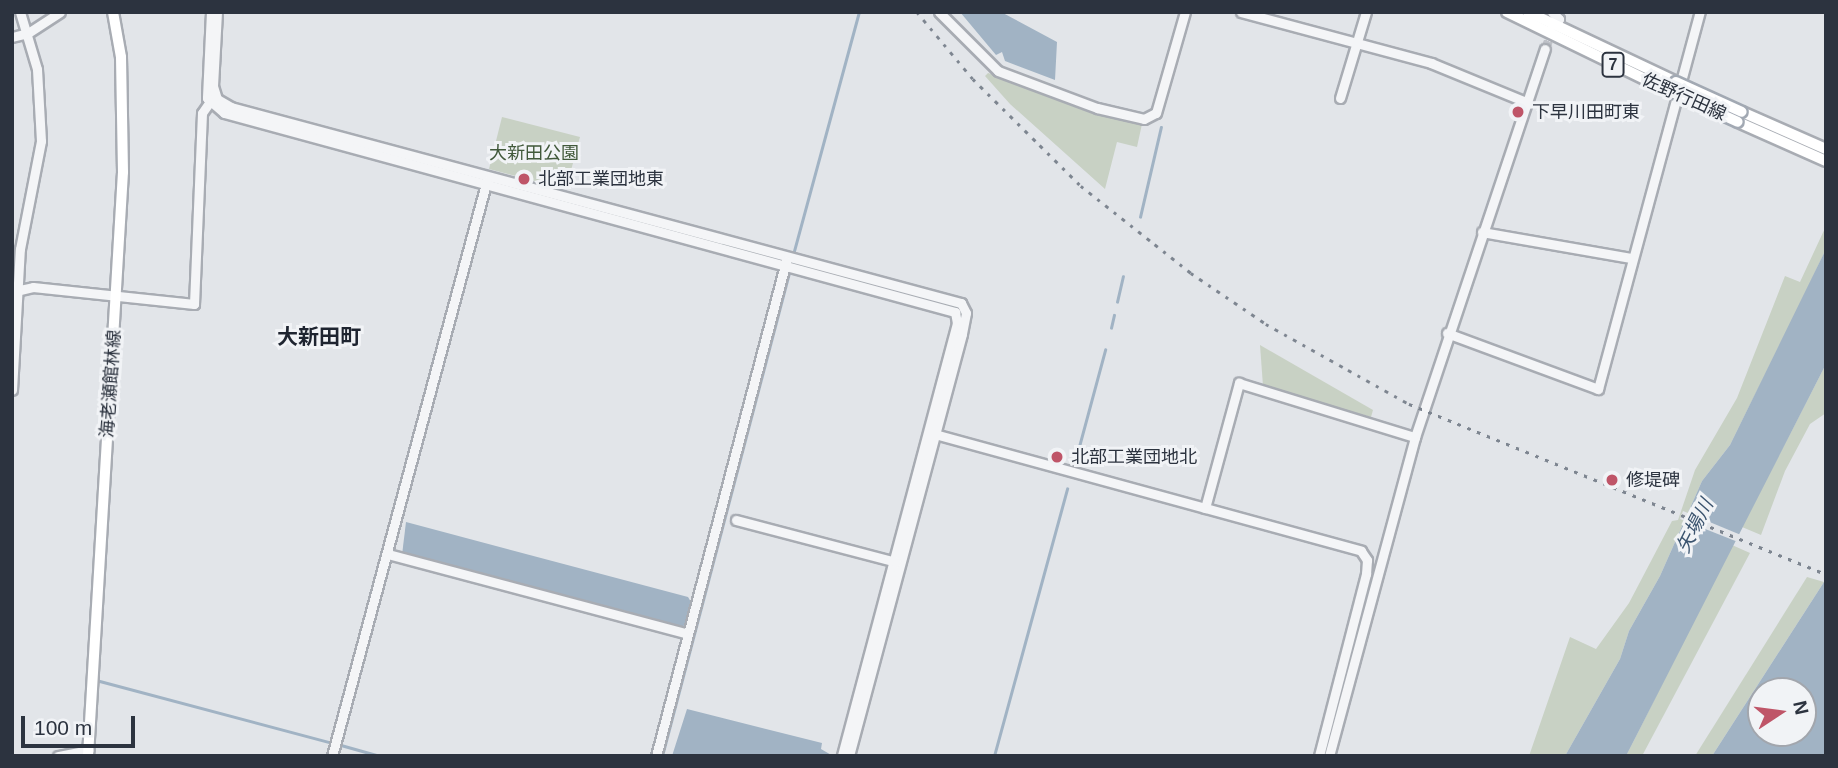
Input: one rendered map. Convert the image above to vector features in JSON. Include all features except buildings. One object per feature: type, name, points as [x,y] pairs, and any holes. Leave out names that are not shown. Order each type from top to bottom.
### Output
[{"type":"main road","name":"海老瀬館林線","points":[[88,753],[116,293],[122,82],[113,12]]},
{"type":"main road","name":"佐野行田線","points":[[1507,12],[1740,117],[1826,149]]},
{"type":"main road","name":"佐野行田線","points":[[1528,12],[1553,16],[1674,87]]},
{"type":"main road","name":"佐野行田線","points":[[1761,126],[1826,161]]},
{"type":"street","points":[[12,390],[20,290],[20,249],[41,141],[37,68],[20,12]]},
{"type":"street","points":[[12,37],[28,33],[60,12]]},
{"type":"street","points":[[20,290],[33,287],[116,293],[194,304],[202,113],[209,103],[211,12]]},
{"type":"street","points":[[217,12],[213,86],[223,104],[487,180]]},
{"type":"street","points":[[939,12],[993,69],[1097,108],[1144,119],[1156,113],[1185,12]]},
{"type":"street","points":[[1241,12],[1431,62],[1526,102]]},
{"type":"street","points":[[1340,98],[1359,44],[1366,12]]},
{"type":"street","points":[[1447,333],[1598,389],[1700,12]]},
{"type":"street","points":[[1329,756],[1415,437],[1447,333],[1545,49]]},
{"type":"street","points":[[209,103],[224,113],[961,303],[965,317],[842,756]]},
{"type":"street","points":[[331,756],[388,554],[487,180]]},
{"type":"street","points":[[1482,232],[1632,258]]},
{"type":"street","points":[[656,756],[787,260]]},
{"type":"street","points":[[1205,508],[1239,383],[1415,437]]},
{"type":"street","points":[[932,433],[1365,554],[1382,553]]},
{"type":"street","points":[[736,520],[897,563]]},
{"type":"street","points":[[388,554],[688,634]]},
{"type":"street","points":[[1319,756],[1366,574],[1365,554]]},
{"type":"street","points":[[849,756],[897,563]]},
{"type":"street","points":[[58,756],[88,753]]},
{"type":"green space","points":[[988,73],[1142,124],[1137,147],[1117,142],[1105,189],[1010,104],[985,76]]},
{"type":"green space","name":"大新田公園","points":[[502,117],[580,137],[566,189],[489,169]]},
{"type":"green space","points":[[1826,226],[1826,249],[1801,302],[1730,445],[1702,481],[1660,576],[1629,631],[1620,659],[1565,756],[1529,756],[1570,637],[1596,649],[1629,603],[1672,521],[1678,520],[1695,470],[1737,398],[1785,276],[1800,282]]},
{"type":"green space","points":[[1260,345],[1373,410],[1371,417],[1263,386]]},
{"type":"green space","points":[[1826,364],[1826,413],[1810,424],[1785,471],[1761,535],[1742,527]]},
{"type":"green space","points":[[1732,545],[1750,553],[1642,756],[1626,756]]},
{"type":"green space","points":[[1807,577],[1824,582],[1763,677],[1747,677],[1747,702],[1712,756],[1695,756]]},
{"type":"water","points":[[960,12],[1001,12],[1057,42],[1055,80],[1005,61],[1002,52],[996,55]]},
{"type":"water","name":"矢場川","points":[[1826,249],[1826,364],[1626,756],[1565,756],[1620,659],[1629,631],[1660,576],[1702,481],[1730,445]]},
{"type":"water","points":[[406,522],[688,597],[691,602],[685,625],[680,628],[402,555]]},
{"type":"water","points":[[1826,579],[1826,756],[1712,756],[1747,702],[1747,747],[1817,747],[1817,677],[1763,677]]},
{"type":"water","points":[[687,709],[822,743],[821,749],[833,756],[672,756]]},
{"type":"pier","points":[[1683,511],[1741,535],[1738,542],[1680,519]]},
{"type":"waterway","points":[[794,251],[859,12]]},
{"type":"waterway","points":[[1418,414],[1518,115]]},
{"type":"waterway","points":[[1140,217],[1161,127]]},
{"type":"waterway","points":[[662,756],[790,269]]},
{"type":"waterway","points":[[1117,302],[1123,277]]},
{"type":"waterway","points":[[1111,328],[1114,315]]},
{"type":"waterway","points":[[1077,454],[1105,350]]},
{"type":"waterway","points":[[1348,667],[1409,444]]},
{"type":"waterway","points":[[994,756],[1067,489]]},
{"type":"waterway","points":[[96,680],[329,742]]},
{"type":"waterway","points":[[341,745],[380,756]]},
{"type":"tunnel","points":[[1545,49],[1560,12]]},
{"type":"railway","points":[[917,12],[973,79],[1081,186],[1191,273],[1266,324],[1409,404],[1826,574]]},
{"type":"place","name":"下早川田町東","points":[[1518,112]]},
{"type":"place","name":"北部工業団地東","points":[[524,179]]},
{"type":"place","name":"北部工業団地北","points":[[1057,457]]},
{"type":"place","name":"修堤碑","points":[[1612,480]]},
{"type":"district","name":"大新田町","points":[[319,337]]}]
